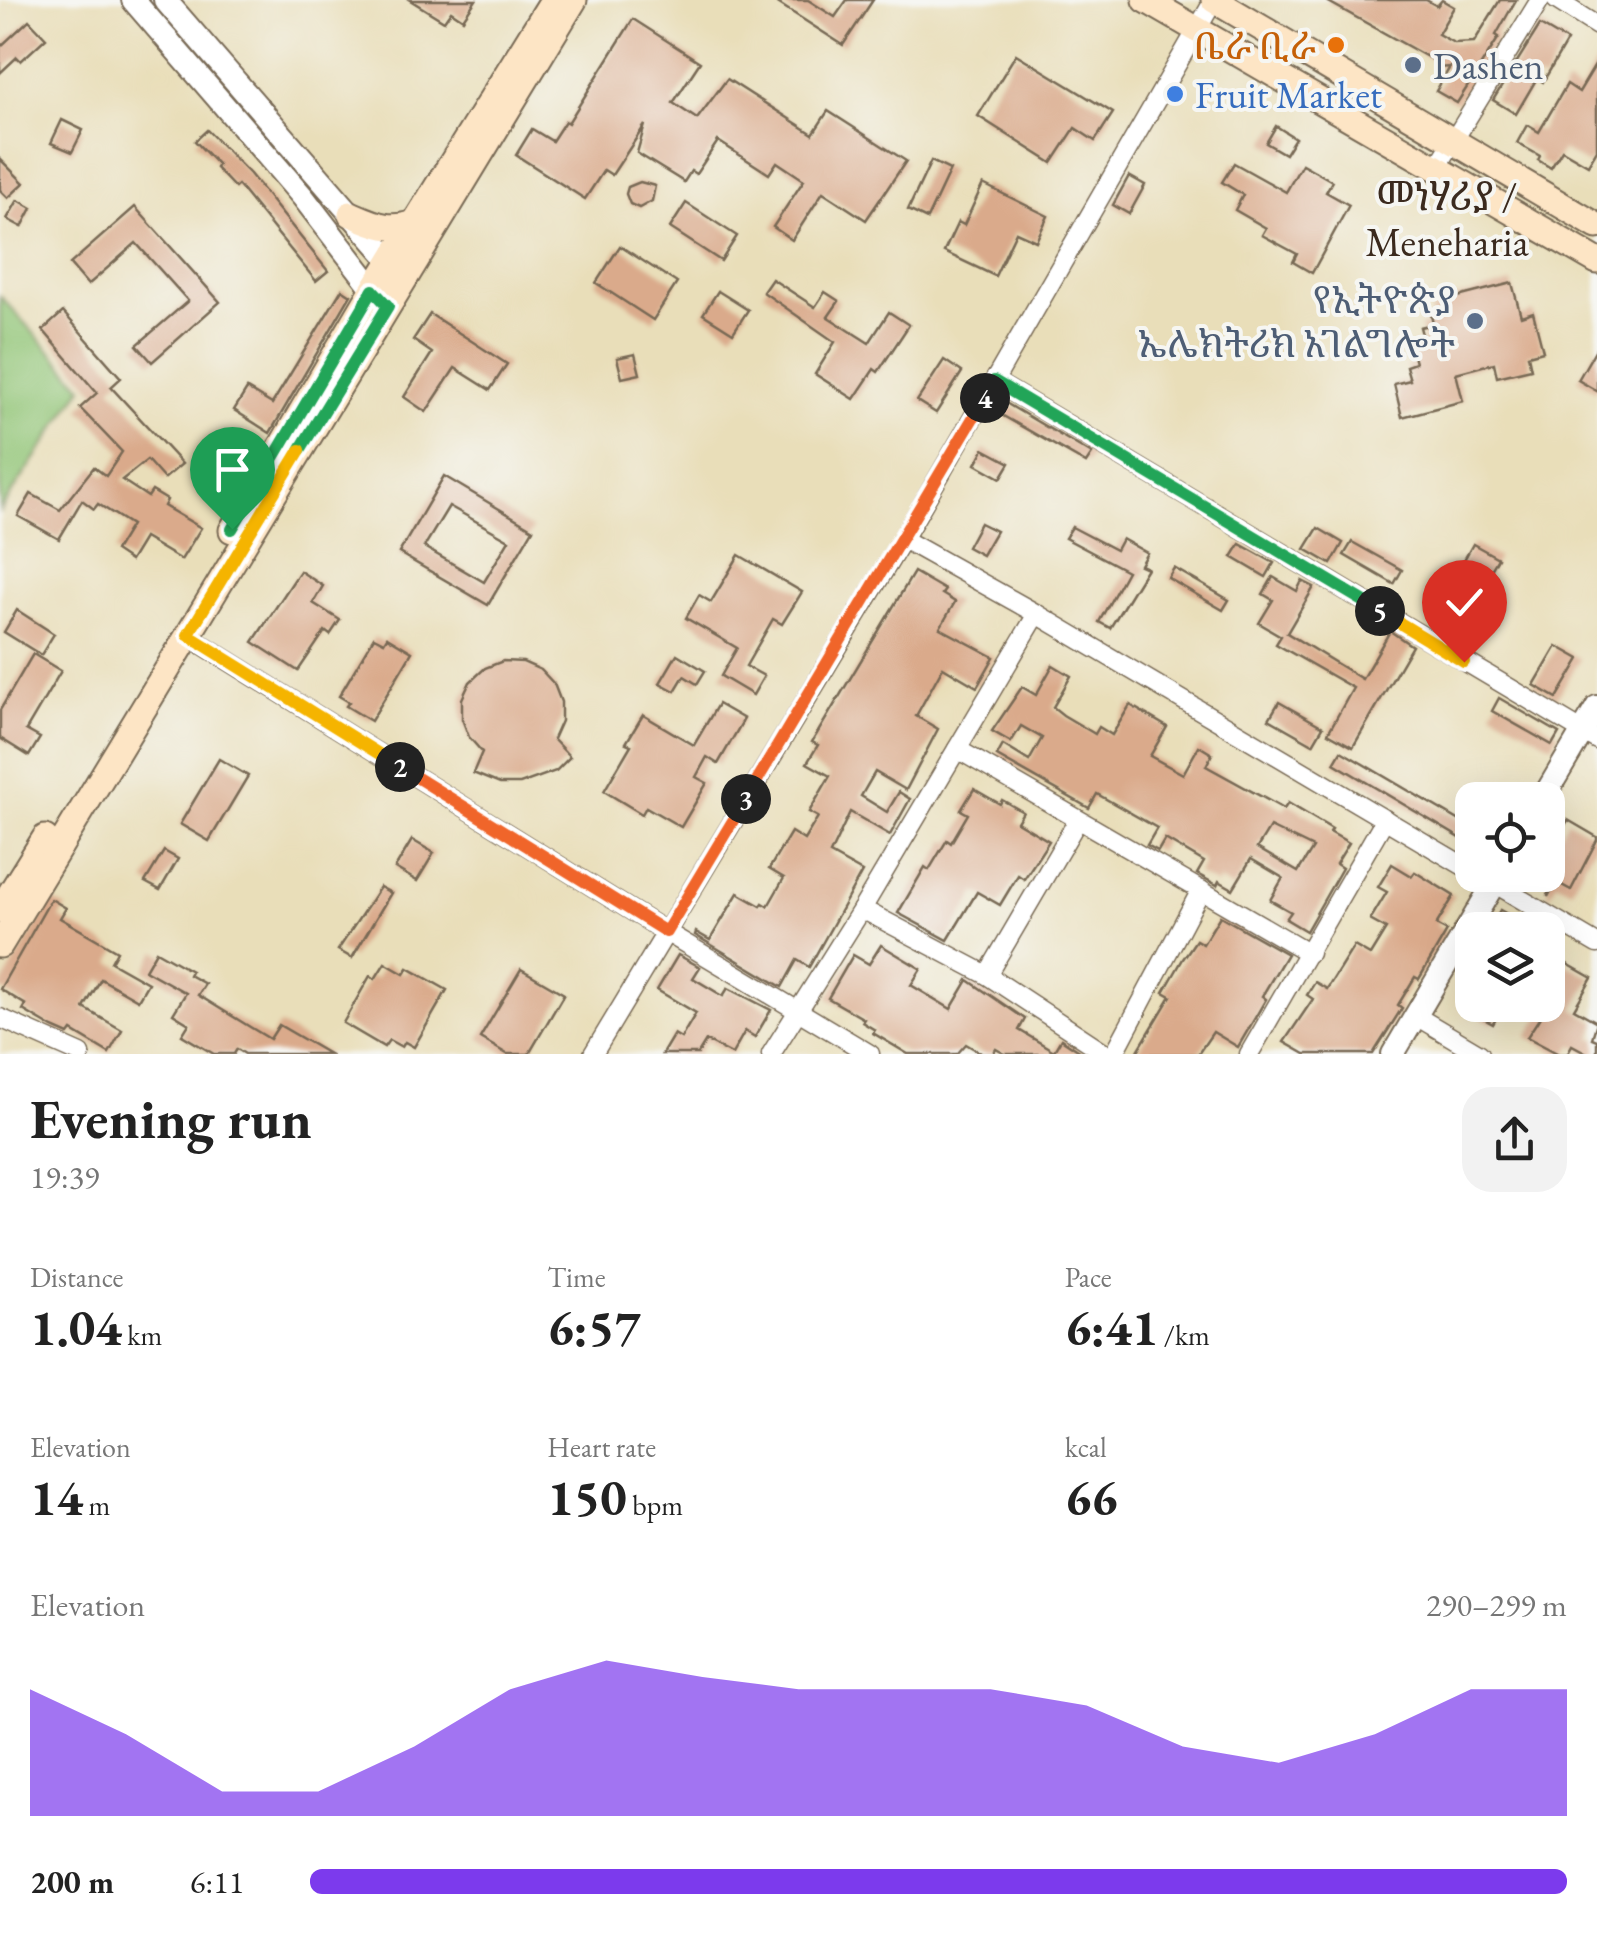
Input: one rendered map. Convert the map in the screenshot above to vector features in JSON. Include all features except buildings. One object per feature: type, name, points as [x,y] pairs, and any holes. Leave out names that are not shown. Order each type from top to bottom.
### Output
[{"type":"main road","points":[[399,269],[418,222],[554,0]]},
{"type":"main road","points":[[0,910],[380,298],[574,0]]},
{"type":"main road","points":[[1146,0],[1436,169],[1595,255]]},
{"type":"main road","points":[[1214,0],[1597,226]]},
{"type":"main road","points":[[351,214],[385,228],[418,222]]},
{"type":"main road","points":[[0,945],[188,635],[380,298]]},
{"type":"street","points":[[132,0],[338,240],[380,298]]},
{"type":"street","points":[[165,0],[399,269]]},
{"type":"street","points":[[592,1054],[903,539],[1214,0]]},
{"type":"street","points":[[1436,169],[1540,0]]},
{"type":"street","points":[[1556,0],[1597,26]]},
{"type":"street","points":[[994,381],[1589,736]]},
{"type":"street","points":[[903,539],[1455,860]]},
{"type":"street","points":[[771,1054],[1037,614]]},
{"type":"street","points":[[188,635],[870,1054]]},
{"type":"street","points":[[1555,782],[1589,736],[1597,706]]},
{"type":"street","points":[[958,749],[1309,952]]},
{"type":"street","points":[[1248,1054],[1385,819]]},
{"type":"street","points":[[987,975],[1078,820]]},
{"type":"street","points":[[862,909],[987,975],[1111,1054],[1201,890]]},
{"type":"street","points":[[1393,1054],[1483,892]]},
{"type":"street","points":[[1513,892],[1597,944]]},
{"type":"street","points":[[1416,1016],[1480,1054]]},
{"type":"street","points":[[0,1018],[81,1054]]},
{"type":"green space","points":[[0,296],[83,387],[0,511]]},
{"type":"place","name":"ቤራ ቢራ","points":[[1336,45]]},
{"type":"place","name":"Dashen","points":[[1413,65]]},
{"type":"place","name":"Fruit Market","points":[[1175,94]]},
{"type":"place","name":"የኢትዮጵያ ኤሌክትሪክ አገልግሎት","points":[[1475,321]]},
{"type":"district","name":"መነሃሪያ / Meneharia","points":[[1447,219]]},
{"type":"route","points":[[232,529],[373,290],[388,306],[188,635],[666,932],[994,381],[1464,662]]}]
